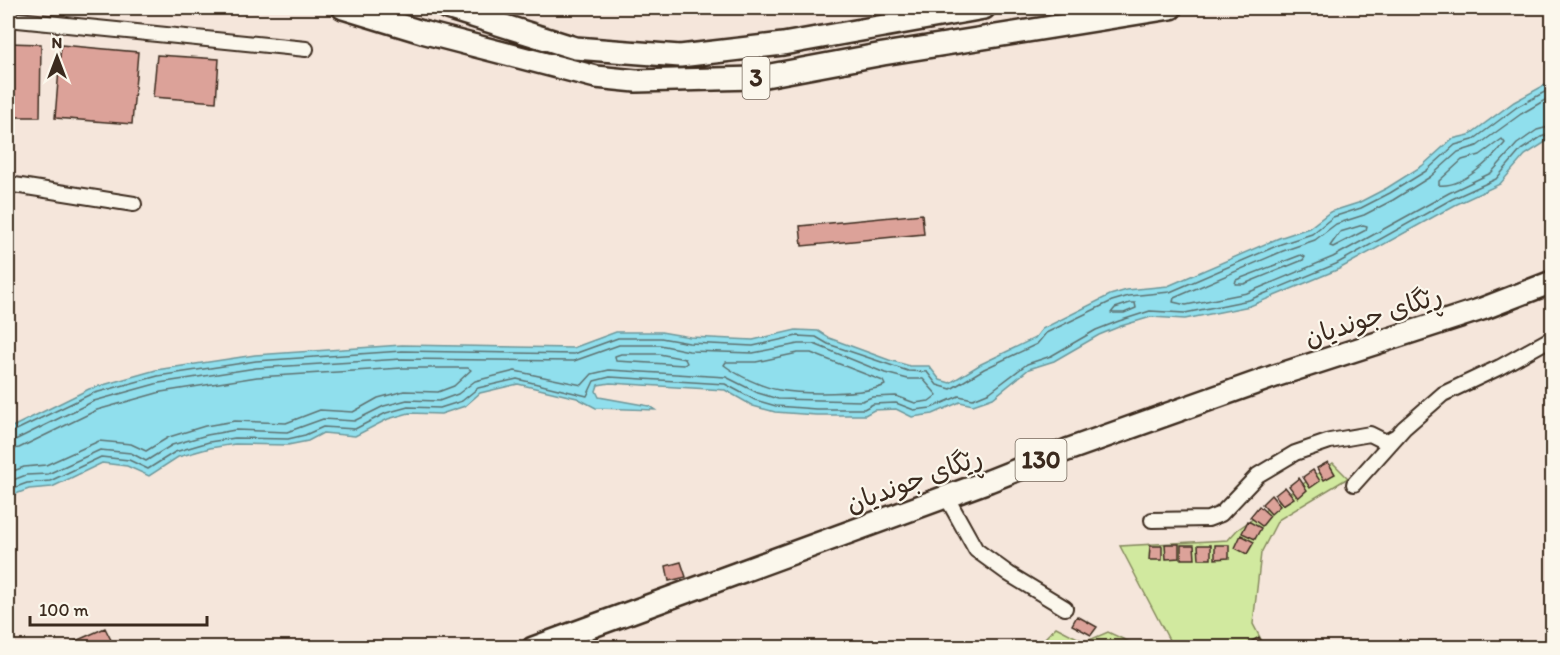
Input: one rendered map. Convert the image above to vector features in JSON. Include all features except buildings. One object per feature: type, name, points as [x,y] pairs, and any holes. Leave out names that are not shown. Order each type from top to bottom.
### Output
[{"type":"main road","name":"3","points":[[343,8],[422,32],[584,74],[636,81],[755,78],[883,54],[1172,8]]},
{"type":"main road","name":"3","points":[[447,8],[575,48],[680,56],[783,44],[984,8]]},
{"type":"main road","name":"ڕێگای جوندیان","points":[[533,648],[1067,450],[1275,376],[1482,309],[1552,282]]},
{"type":"street","points":[[8,19],[306,49]]},
{"type":"street","points":[[8,183],[134,204]]},
{"type":"street","points":[[1354,484],[1397,436],[1443,394],[1500,367],[1552,338]]},
{"type":"street","points":[[1152,520],[1209,519],[1221,514],[1258,475],[1295,453],[1330,441],[1370,434],[1386,442],[1397,436]]},
{"type":"street","points":[[946,496],[976,550],[1009,574],[1065,608]]},
{"type":"green space","points":[[1333,463],[1348,478],[1278,520],[1261,553],[1253,624],[1265,647],[1148,647],[1169,640],[1120,546],[1228,540],[1237,530]]},
{"type":"green space","points":[[1056,627],[1085,642],[1108,632],[1140,647],[1036,647]]},
{"type":"water","points":[[1552,81],[1552,138],[1525,155],[1500,184],[1455,205],[1339,269],[1250,306],[1185,319],[1151,317],[1121,326],[1099,335],[1054,361],[1029,369],[993,398],[973,405],[960,402],[933,414],[912,417],[896,409],[874,410],[865,415],[816,415],[775,412],[753,406],[725,390],[610,383],[598,385],[596,391],[599,397],[649,406],[655,410],[596,408],[577,398],[518,384],[480,393],[465,406],[441,414],[409,413],[388,419],[355,436],[323,433],[308,441],[288,445],[235,444],[210,448],[178,457],[149,476],[127,466],[102,463],[52,487],[29,489],[8,497],[8,429],[89,389],[156,370],[255,355],[402,345],[573,348],[616,332],[661,332],[690,337],[753,340],[796,330],[818,331],[829,338],[910,366],[929,366],[940,380],[950,383],[981,364],[1035,338],[1042,329],[1110,295],[1127,290],[1168,286],[1279,238],[1309,228],[1330,212],[1358,203],[1387,188],[1422,166],[1452,139],[1469,135],[1514,102]]}]
